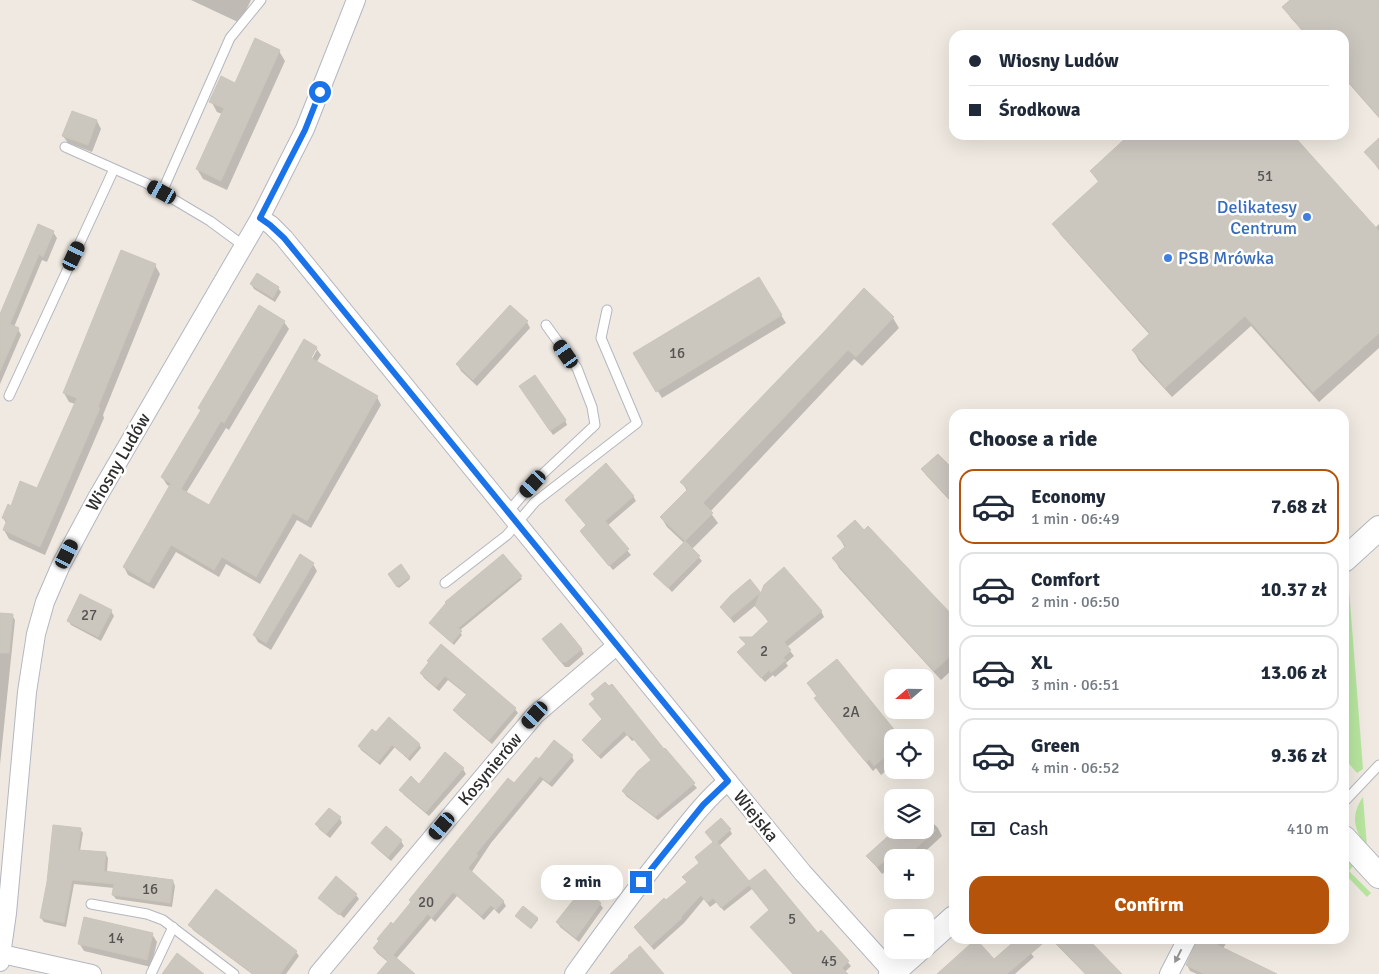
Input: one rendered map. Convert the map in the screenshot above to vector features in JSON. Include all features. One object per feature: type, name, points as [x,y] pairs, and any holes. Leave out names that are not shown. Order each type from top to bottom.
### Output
[{"type":"main road","points":[[1349,555],[1379,528]]},
{"type":"main road","points":[[1349,843],[1379,876]]},
{"type":"main road","points":[[934,936],[949,922]]},
{"type":"main road","points":[[892,974],[908,959]]},
{"type":"street","name":"Wiosny Ludów","points":[[1,958],[3,913],[27,692],[36,634],[45,602],[61,565],[93,506],[260,218],[305,130],[356,0]]},
{"type":"street","name":"Wiejska","points":[[260,218],[284,238],[803,874],[892,974]]},
{"type":"street","name":"Kosynierów","points":[[318,974],[535,715],[616,646]]},
{"type":"street","points":[[574,974],[620,910],[695,815],[710,797],[728,781]]},
{"type":"street","points":[[1169,974],[1184,944]]},
{"type":"street","points":[[1,958],[92,974]]},
{"type":"lane","points":[[162,192],[230,38],[261,0]]},
{"type":"lane","points":[[64,147],[162,192],[210,221],[244,246]]},
{"type":"lane","points":[[9,396],[114,169]]},
{"type":"lane","points":[[512,517],[535,502],[636,423],[601,338],[607,310]]},
{"type":"lane","points":[[445,583],[506,535],[512,517],[533,484],[595,425],[592,407],[577,368],[546,325]]},
{"type":"lane","points":[[1349,797],[1379,766]]},
{"type":"lane","points":[[91,904],[156,916],[234,974]]},
{"type":"lane","points":[[151,974],[173,927]]},
{"type":"green space","points":[[1349,589],[1363,769],[1357,773],[1349,764]]},
{"type":"green space","points":[[1363,797],[1367,847],[1359,835],[1355,823],[1356,810]]},
{"type":"green space","points":[[1349,862],[1353,866],[1349,871]]},
{"type":"green space","points":[[1349,871],[1371,893],[1367,897],[1349,878]]},
{"type":"building","points":[[1290,0],[1379,0],[1379,117],[1349,82],[1349,30],[1303,30],[1282,7]]},
{"type":"building","points":[[255,38],[280,50],[221,181],[196,169],[224,108],[209,102],[221,76],[235,83]]},
{"type":"building","points":[[72,111],[97,120],[88,145],[62,136]]},
{"type":"building","points":[[1379,138],[1379,168],[1364,152]]},
{"type":"building","points":[[1124,140],[1297,140],[1379,231],[1379,333],[1313,392],[1245,316],[1165,388],[1132,350],[1150,333],[1052,224],[1099,181],[1090,171]]},
{"type":"building","points":[[38,224],[54,231],[43,257],[39,254],[10,324],[19,328],[0,371],[0,314]]},
{"type":"building","points":[[121,250],[156,264],[98,407],[100,408],[40,547],[3,530],[7,520],[2,518],[8,504],[11,506],[20,481],[37,488],[77,398],[63,393]]},
{"type":"building","points":[[257,273],[279,287],[273,298],[250,284]]},
{"type":"building","points":[[759,277],[782,315],[656,392],[633,353]]},
{"type":"building","points":[[864,288],[894,317],[856,357],[848,350],[703,503],[713,513],[685,541],[660,517],[688,489],[680,482]]},
{"type":"building","points":[[259,305],[285,321],[224,423],[221,421],[181,489],[209,505],[304,339],[317,347],[311,358],[378,396],[307,521],[293,513],[256,577],[222,557],[214,570],[171,545],[149,583],[123,567],[171,483],[161,477],[201,410],[198,408]]},
{"type":"building","points":[[510,305],[528,321],[473,380],[456,364]]},
{"type":"building","points":[[535,375],[566,420],[550,431],[519,386]]},
{"type":"building","points":[[938,454],[949,465],[949,499],[921,469]]},
{"type":"building","points":[[606,463],[634,496],[605,521],[629,549],[609,566],[580,531],[586,525],[565,500]]},
{"type":"building","points":[[855,520],[864,530],[868,526],[949,612],[949,658],[934,671],[832,558],[846,546],[837,536]]},
{"type":"building","points":[[685,541],[700,556],[668,588],[653,574]]},
{"type":"building","points":[[300,554],[314,563],[266,643],[253,635]]},
{"type":"building","points":[[503,554],[522,576],[458,628],[462,631],[452,643],[429,623],[445,602]]},
{"type":"building","points":[[401,564],[410,577],[397,587],[388,574]]},
{"type":"building","points":[[784,567],[822,611],[784,642],[791,650],[783,658],[786,660],[771,673],[769,670],[761,678],[737,652],[746,644],[739,637],[752,637],[769,621],[755,606],[760,593],[730,618],[720,607],[750,579],[761,593],[764,585]]},
{"type":"building","points":[[80,594],[112,610],[98,637],[67,621]]},
{"type":"building","points":[[0,613],[13,614],[9,653],[0,653]]},
{"type":"building","points":[[561,623],[582,649],[566,662],[561,662],[542,639]]},
{"type":"building","points":[[441,644],[516,708],[489,740],[453,710],[467,694],[445,676],[436,687],[420,673]]},
{"type":"building","points":[[837,659],[894,729],[884,729],[884,758],[874,766],[869,759],[866,762],[814,698],[817,696],[807,683]]},
{"type":"building","points":[[605,682],[609,686],[612,684],[664,749],[695,783],[655,817],[622,791],[638,771],[651,760],[631,736],[629,737],[624,731],[598,756],[582,740],[602,719],[589,704],[595,699],[591,694]]},
{"type":"building","points":[[389,717],[420,744],[408,758],[392,745],[378,762],[358,746],[372,729],[376,732]]},
{"type":"building","points":[[554,740],[573,755],[549,783],[540,776],[476,854],[478,856],[468,868],[504,901],[496,910],[491,905],[481,916],[453,892],[432,918],[428,914],[393,955],[415,974],[377,974],[388,961],[373,948],[379,941],[377,939],[391,922],[393,924],[411,902],[409,900],[508,778],[514,783],[536,757],[539,759]]},
{"type":"building","points":[[445,752],[464,768],[426,812],[399,790],[411,776],[419,784]]},
{"type":"building","points":[[329,808],[341,817],[326,834],[315,824]]},
{"type":"building","points":[[721,818],[731,829],[717,842],[749,881],[765,869],[818,933],[821,930],[849,961],[842,968],[848,974],[793,974],[750,927],[769,910],[749,885],[721,908],[713,898],[707,903],[701,895],[682,918],[651,946],[634,927],[664,898],[666,900],[687,882],[682,877],[699,863],[695,857],[713,842],[705,832]]},
{"type":"building","points":[[53,825],[81,828],[78,850],[106,852],[104,871],[173,880],[170,903],[112,895],[114,884],[72,880],[64,923],[40,918],[47,882]]},
{"type":"building","points":[[386,826],[402,840],[388,857],[371,843]]},
{"type":"building","points":[[885,839],[926,839],[915,849],[884,849],[884,862],[877,867],[866,856]]},
{"type":"building","points":[[336,876],[357,894],[339,915],[318,898]]},
{"type":"building","points":[[583,888],[601,903],[576,938],[556,922]]},
{"type":"building","points":[[216,889],[297,951],[280,974],[253,974],[188,925]]},
{"type":"building","points":[[523,906],[538,918],[530,928],[515,916]]},
{"type":"building","points":[[84,917],[153,933],[147,960],[78,944]]},
{"type":"building","points":[[970,944],[980,944],[994,959],[1011,944],[1042,944],[1007,974],[937,974]]},
{"type":"building","points":[[1057,944],[1093,944],[1122,974],[1086,974]]},
{"type":"building","points":[[1196,944],[1215,944],[1277,974],[1204,974],[1186,965]]},
{"type":"building","points":[[640,946],[664,974],[610,974],[628,956]]},
{"type":"building","points":[[177,953],[204,974],[162,974]]},
{"type":"place","name":"Delikatesy Centrum","points":[[1307,217]]},
{"type":"place","name":"PSB Mrówka","points":[[1168,258]]},
{"type":"route","points":[[320,92],[305,130],[260,218],[278,230],[728,781],[703,805],[641,882]]}]
